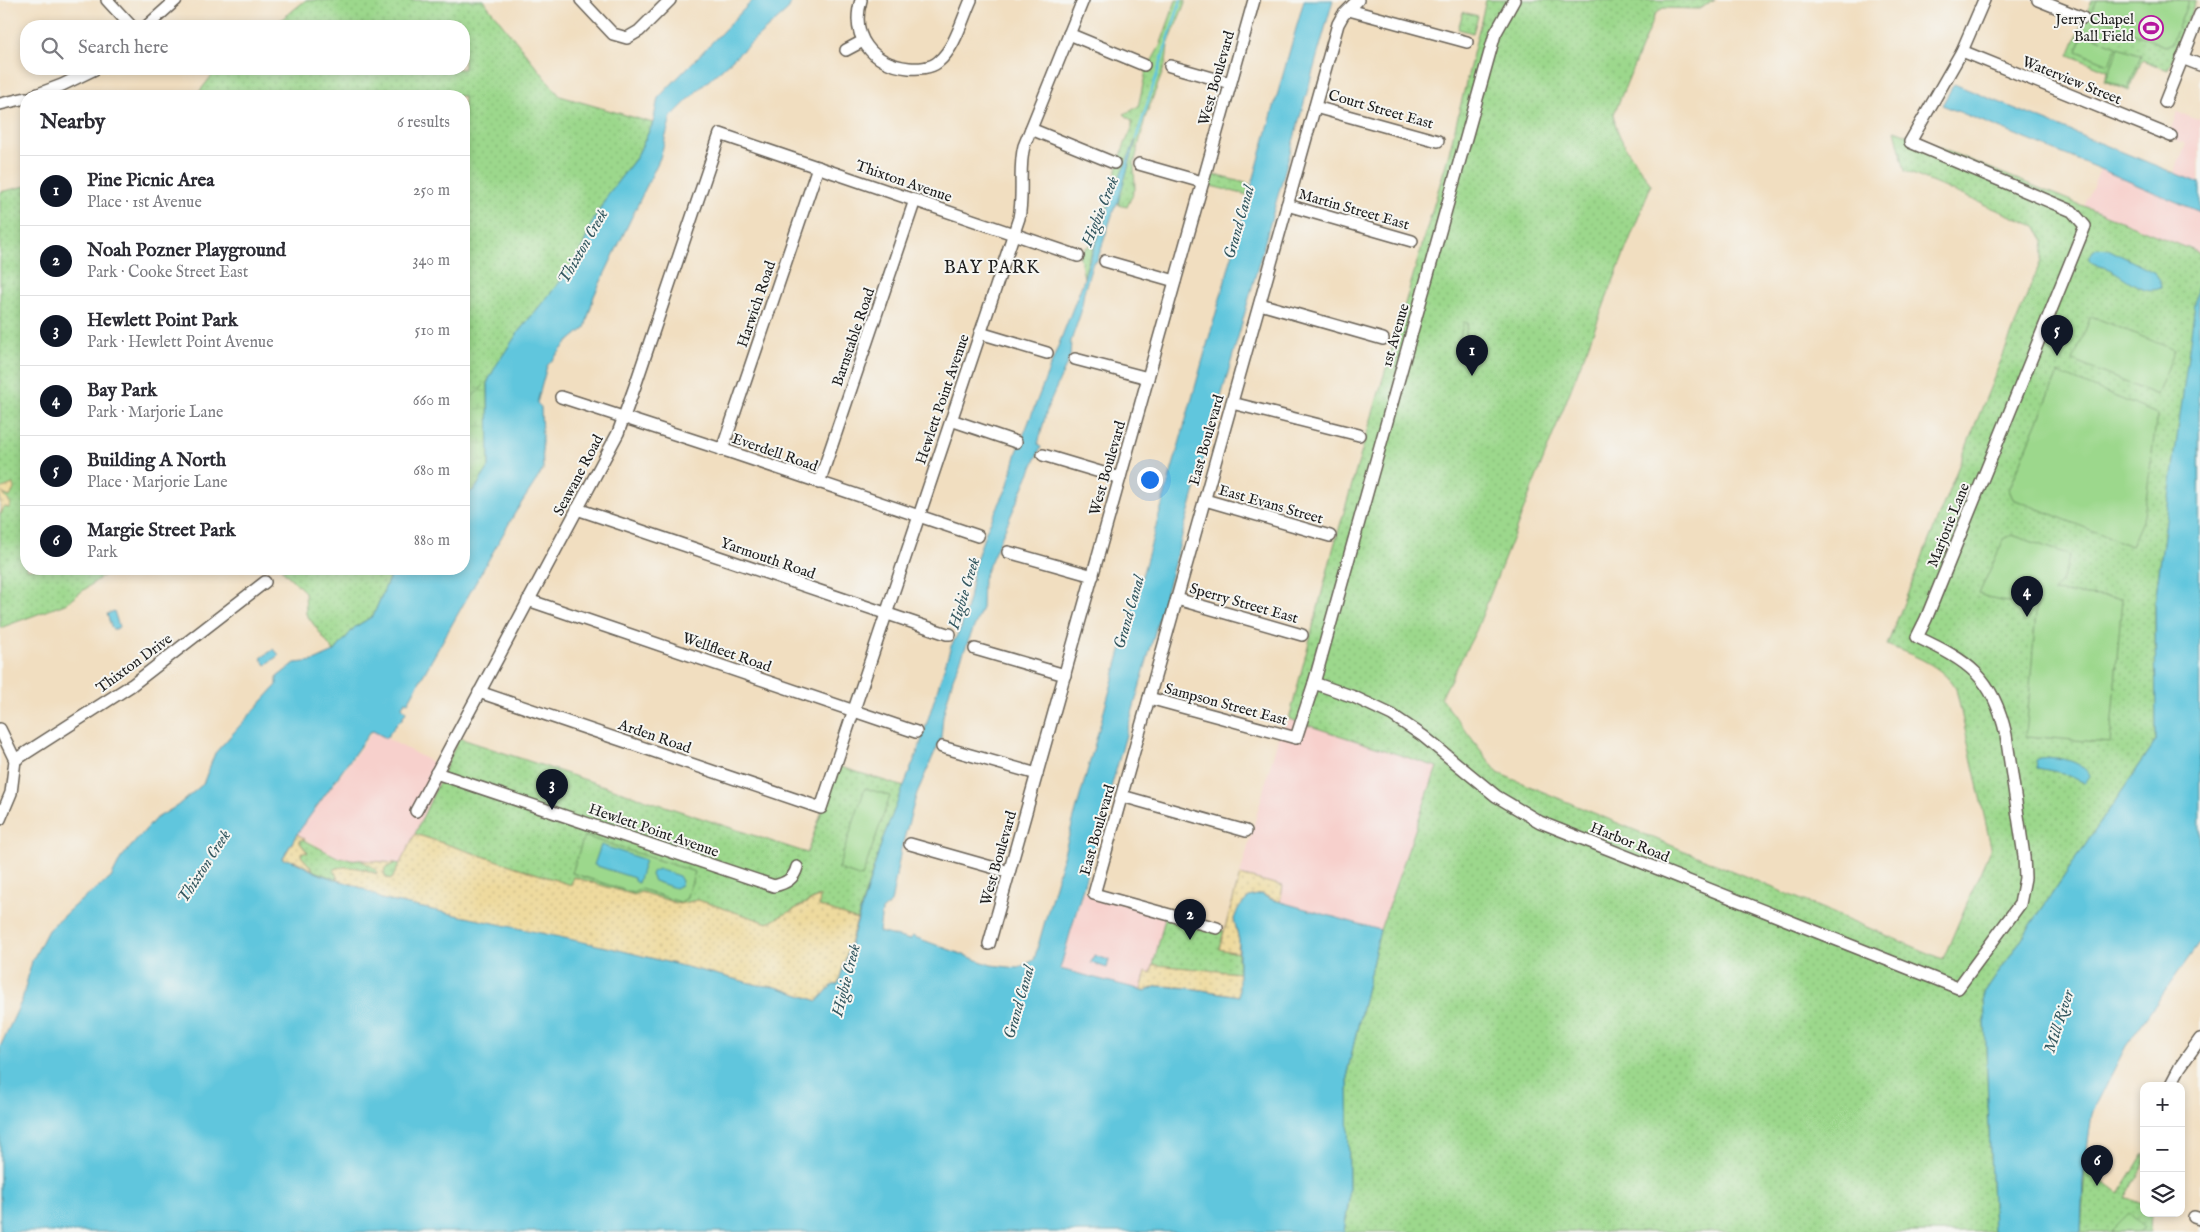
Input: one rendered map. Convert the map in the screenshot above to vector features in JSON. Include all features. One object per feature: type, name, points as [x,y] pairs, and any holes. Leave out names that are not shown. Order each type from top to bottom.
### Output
[{"type":"street","points":[[107,0],[125,20]]},
{"type":"street","points":[[154,20],[176,0]]},
{"type":"street","points":[[581,0],[613,34],[627,38],[639,32],[670,0]]},
{"type":"street","points":[[861,0],[857,19],[863,41],[879,59],[914,68],[926,67],[937,63],[952,44],[970,0]]},
{"type":"street","name":"Hewlett Point Avenue","points":[[820,808],[1013,233],[1022,203],[1022,154],[1083,0]]},
{"type":"street","name":"West Boulevard","points":[[989,944],[1254,0]]},
{"type":"street","name":"East Boulevard","points":[[1217,928],[1094,894],[1338,24],[1343,15],[1358,0]]},
{"type":"street","name":"1st Avenue","points":[[1314,683],[1495,34],[1514,0]]},
{"type":"street","points":[[1962,51],[1984,0]]},
{"type":"street","points":[[2038,0],[2083,18]]},
{"type":"street","points":[[1349,10],[1467,42]]},
{"type":"street","points":[[2165,102],[2200,14]]},
{"type":"street","points":[[1069,34],[1144,65]]},
{"type":"street","points":[[846,50],[863,41]]},
{"type":"street","name":"Waterview Street","points":[[1962,51],[2171,136]]},
{"type":"street","name":"Marjorie Lane","points":[[1958,988],[2020,904],[2025,878],[2024,856],[2006,734],[1994,696],[1982,678],[1953,654],[1917,637],[1926,619],[2085,226],[2072,211],[1910,142],[1962,51]]},
{"type":"street","points":[[2182,58],[2200,65]]},
{"type":"street","points":[[1170,66],[1230,83]]},
{"type":"street","points":[[50,90],[83,75]]},
{"type":"street","points":[[0,104],[20,99]]},
{"type":"street","name":"Court Street East","points":[[1315,107],[1438,141]]},
{"type":"street","points":[[1031,129],[1114,163]]},
{"type":"street","name":"Thixton Avenue","points":[[720,134],[1078,256]]},
{"type":"street","name":"Seawane Road","points":[[416,811],[618,433],[720,134]]},
{"type":"street","points":[[1139,164],[1202,182]]},
{"type":"street","name":"Harwich Road","points":[[722,450],[818,167]]},
{"type":"street","name":"Barnstable Road","points":[[819,483],[915,200]]},
{"type":"street","name":"Martin Street East","points":[[1287,205],[1412,241]]},
{"type":"street","points":[[1105,261],[1175,281]]},
{"type":"street","points":[[1260,304],[1383,338]]},
{"type":"street","points":[[980,332],[1047,353]]},
{"type":"street","points":[[1075,359],[1148,378]]},
{"type":"street","name":"Everdell Road","points":[[561,397],[978,536]]},
{"type":"street","points":[[1232,403],[1359,435]]},
{"type":"street","points":[[951,420],[1016,442]]},
{"type":"street","points":[[1043,455],[1120,478]]},
{"type":"street","name":"East Evans Street","points":[[1205,500],[1330,536]]},
{"type":"street","name":"Yarmouth Road","points":[[577,509],[885,614],[950,634]]},
{"type":"street","points":[[1008,552],[1093,576]]},
{"type":"street","name":"Thixton Drive","points":[[14,760],[132,686],[265,582]]},
{"type":"street","name":"Sperry Street East","points":[[1177,599],[1302,635]]},
{"type":"street","name":"Wellfleet Road","points":[[528,600],[916,732]]},
{"type":"street","points":[[975,649],[1065,675]]},
{"type":"street","name":"Sampson Street East","points":[[1150,698],[1296,738],[1314,683]]},
{"type":"street","name":"Harbor Road","points":[[1314,683],[1354,696],[1392,715],[1423,736],[1496,796],[1540,822],[1958,988]]},
{"type":"street","name":"Arden Road","points":[[479,692],[820,808]]},
{"type":"street","points":[[0,729],[14,760],[11,792],[0,819]]},
{"type":"street","points":[[942,747],[1037,774]]},
{"type":"street","name":"Hewlett Point Avenue","points":[[436,773],[774,886],[785,884],[795,874],[797,867]]},
{"type":"street","points":[[1122,796],[1246,831]]},
{"type":"street","points":[[910,844],[1009,872]]},
{"type":"street","points":[[2172,1082],[2180,1067],[2200,1039]]},
{"type":"shaded area","points":[[2177,112],[2198,120],[2200,117],[2199,183],[2174,173],[2186,144],[2168,137]]},
{"type":"shaded area","points":[[2100,169],[2200,212],[2200,253],[2084,207]]},
{"type":"shaded area","points":[[1289,719],[1437,766],[1380,930],[1280,902],[1283,886],[1240,875],[1278,738]]},
{"type":"shaded area","points":[[373,731],[445,769],[400,864],[339,858],[297,834]]},
{"type":"shaded area","points":[[1083,891],[1166,914],[1151,973],[1146,972],[1141,990],[1060,969]]},
{"type":"green space","points":[[306,0],[483,0],[560,96],[653,123],[636,158],[609,193],[591,225],[578,260],[519,331],[488,381],[472,397],[470,404],[470,90],[201,90],[212,75],[470,75],[470,20],[281,20]]},
{"type":"green space","points":[[1176,0],[1186,0],[1168,45],[1166,63],[1145,118],[1134,165],[1135,189],[1127,207],[1119,205],[1120,193],[1136,140],[1110,200],[1105,220],[1089,258],[1084,278],[1079,253],[1091,244],[1108,199],[1124,146],[1132,128],[1132,121],[1124,114],[1138,107],[1146,71],[1160,46]]},
{"type":"green space","points":[[1486,0],[1715,0],[1699,9],[1663,8],[1655,14],[1614,114],[1615,123],[1623,142],[1651,185],[1476,631],[1441,698],[1498,773],[1943,959],[1991,847],[1956,689],[1950,680],[1935,667],[1917,657],[1887,645],[2042,258],[2044,241],[2035,226],[1905,171],[1895,130],[2200,253],[2200,274],[2155,602],[2156,741],[1984,994],[1993,1232],[1344,1232],[1349,1199],[1348,1069],[1380,930],[1437,767],[1289,719],[1334,546],[1449,153]]},
{"type":"green space","points":[[2092,0],[2196,0],[2168,70],[2142,60],[2129,91],[2104,81],[2108,71],[2069,55]]},
{"type":"green space","name":"Jerry Chapel Ball Field","points":[[2097,0],[2189,0],[2172,43],[2164,46],[2091,14]]},
{"type":"green space","points":[[1463,12],[1478,16],[1473,33],[1458,29]]},
{"type":"green space","points":[[2084,33],[2117,46],[2109,64],[2077,51]]},
{"type":"green space","points":[[2119,47],[2141,55],[2128,89],[2106,80]]},
{"type":"green space","points":[[1210,174],[1250,184],[1247,195],[1207,185]]},
{"type":"green space","points":[[20,187],[20,575],[104,575],[65,604],[0,628],[0,192]]},
{"type":"green space","points":[[2091,316],[2175,350],[2157,395],[2073,361]]},
{"type":"green space","points":[[1464,322],[1468,323],[1462,347],[1457,346]]},
{"type":"green space","points":[[2058,373],[2157,414],[2144,516],[2131,546],[2013,499],[2009,490]]},
{"type":"green space","points":[[488,381],[489,467],[475,489],[470,492],[470,404],[472,397]]},
{"type":"green space","points":[[2012,535],[2070,555],[2062,581],[2053,592],[2122,598],[2110,743],[2026,736],[2037,600],[2007,602],[1979,594],[2004,539]]},
{"type":"green space","points":[[287,575],[390,575],[373,616],[355,627],[334,652],[306,614],[305,592]]},
{"type":"green space","points":[[459,738],[807,853],[838,766],[904,787],[883,838],[857,920],[818,906],[819,896],[768,923],[698,900],[679,904],[641,892],[634,895],[573,877],[571,885],[415,834]]},
{"type":"green space","points":[[865,788],[890,796],[862,877],[838,869]]},
{"type":"green space","points":[[584,836],[695,872],[686,899],[680,902],[641,889],[633,893],[572,873]]},
{"type":"green space","points":[[302,839],[339,858],[361,860],[368,863],[376,869],[378,874],[364,869],[335,869],[338,880],[314,871],[301,856],[302,852],[308,852],[300,843]]},
{"type":"green space","points":[[395,863],[400,864],[392,879],[386,878],[385,868]]},
{"type":"green space","points":[[1166,914],[1224,931],[1219,949],[1238,953],[1239,973],[1153,966]]},
{"type":"green space","points":[[2140,1159],[2140,1171],[2125,1197],[2140,1203],[2140,1217],[2151,1217],[2150,1232],[2081,1232],[2085,1167],[2119,1193]]},
{"type":"green space","points":[[2129,1213],[2144,1227],[2139,1232],[2110,1232]]},
{"type":"sand","points":[[13,484],[14,489],[10,497],[3,494],[11,504],[9,508],[4,507],[0,515],[0,489]]},
{"type":"sand","points":[[297,834],[305,839],[300,840],[300,843],[308,853],[302,852],[301,856],[314,871],[296,861],[282,860]]},
{"type":"sand","points":[[415,834],[571,885],[573,877],[634,895],[641,892],[679,904],[698,900],[768,923],[820,896],[819,906],[857,920],[838,984],[831,986],[818,1001],[776,987],[758,985],[626,952],[381,899],[358,886],[338,880],[334,869],[345,867],[367,870],[377,874],[376,869],[361,860],[395,863],[385,868],[384,873],[386,878],[392,879]]},
{"type":"sand","points":[[1240,875],[1283,886],[1280,902],[1261,894],[1249,897],[1234,919],[1239,940],[1238,953],[1219,949]]},
{"type":"sand","points":[[1153,966],[1239,973],[1240,996],[1170,986],[1158,986],[1141,990],[1146,971],[1151,973]]},
{"type":"water","points":[[753,0],[792,0],[788,10],[698,90],[671,117],[660,158],[594,296],[585,328],[568,342],[547,366],[537,403],[541,407],[543,470],[515,513],[408,702],[405,701],[402,707],[406,712],[401,721],[386,738],[373,731],[370,732],[297,834],[282,859],[295,862],[315,872],[365,890],[381,899],[611,948],[758,985],[776,987],[818,1001],[831,986],[838,984],[883,838],[919,748],[951,646],[961,628],[969,599],[974,566],[986,531],[1007,488],[1017,452],[1083,282],[1105,221],[1110,200],[1137,137],[1118,202],[1097,261],[1093,262],[1084,292],[1081,312],[1071,341],[1070,357],[1048,406],[1038,444],[1041,447],[983,579],[982,608],[953,678],[943,716],[941,738],[917,793],[901,849],[891,903],[882,911],[879,932],[910,940],[912,936],[991,965],[1018,968],[1034,960],[1304,0],[1333,0],[1060,969],[1146,991],[1157,986],[1188,988],[1239,996],[1239,940],[1234,919],[1238,909],[1249,897],[1261,894],[1270,899],[1380,930],[1348,1069],[1349,1199],[1344,1232],[0,1232],[0,1047],[22,1000],[32,961],[48,930],[75,905],[111,878],[121,858],[155,819],[177,806],[203,784],[215,753],[277,685],[277,677],[295,663],[314,661],[334,652],[355,627],[373,616],[390,575],[470,575],[470,492],[475,489],[489,467],[488,381],[519,331],[578,260],[591,225],[609,193],[636,158],[653,123],[658,98]]},
{"type":"water","points":[[1954,84],[2200,182],[2200,212],[1942,105]]},
{"type":"water","points":[[2097,248],[2108,249],[2155,273],[2160,280],[2161,288],[2148,290],[2141,288],[2111,270],[2093,263],[2089,257]]},
{"type":"water","name":"Mill River","points":[[2199,274],[2200,942],[2126,1046],[2092,1113],[2083,1180],[2081,1232],[1993,1232],[1984,994],[2156,741],[2155,602]]},
{"type":"water","points":[[114,611],[119,627],[112,629],[107,614]]},
{"type":"water","points":[[274,649],[279,655],[266,665],[261,658]]},
{"type":"water","points":[[2039,758],[2068,760],[2081,766],[2090,776],[2085,783],[2063,773],[2037,768],[2036,760]]},
{"type":"water","points":[[601,845],[645,860],[638,883],[634,881],[634,878],[594,865]]},
{"type":"water","points":[[658,869],[679,876],[682,881],[681,885],[675,888],[654,881],[651,875],[652,872]]},
{"type":"water","points":[[1094,955],[1109,960],[1107,968],[1091,963]]},
{"type":"waterway","name":"Higbie Creek","points":[[1136,139],[1181,0]]},
{"type":"place","name":"Jerry Chapel Ball Field","points":[[2151,28]]},
{"type":"place","name":"Building A North","points":[[2057,356]]},
{"type":"place","name":"Pine Picnic Area","points":[[1472,376]]},
{"type":"place","name":"Bay Park","points":[[2027,617]]},
{"type":"place","name":"Hewlett Point Park","points":[[552,810]]},
{"type":"place","name":"Noah Pozner Playground","points":[[1190,940]]},
{"type":"place","name":"Margie Street Park","points":[[2097,1186]]},
{"type":"district","name":"BAY PARK","points":[[992,267]]},
{"type":"water label","name":"Grand Canal","points":[[1238,222]]},
{"type":"water label","name":"Thixton Creek","points":[[582,246]]},
{"type":"water label","name":"Grand Canal","points":[[1128,612]]},
{"type":"water label","name":"Thixton Creek","points":[[203,866]]},
{"type":"water label","name":"Grand Canal","points":[[1018,1002]]}]
